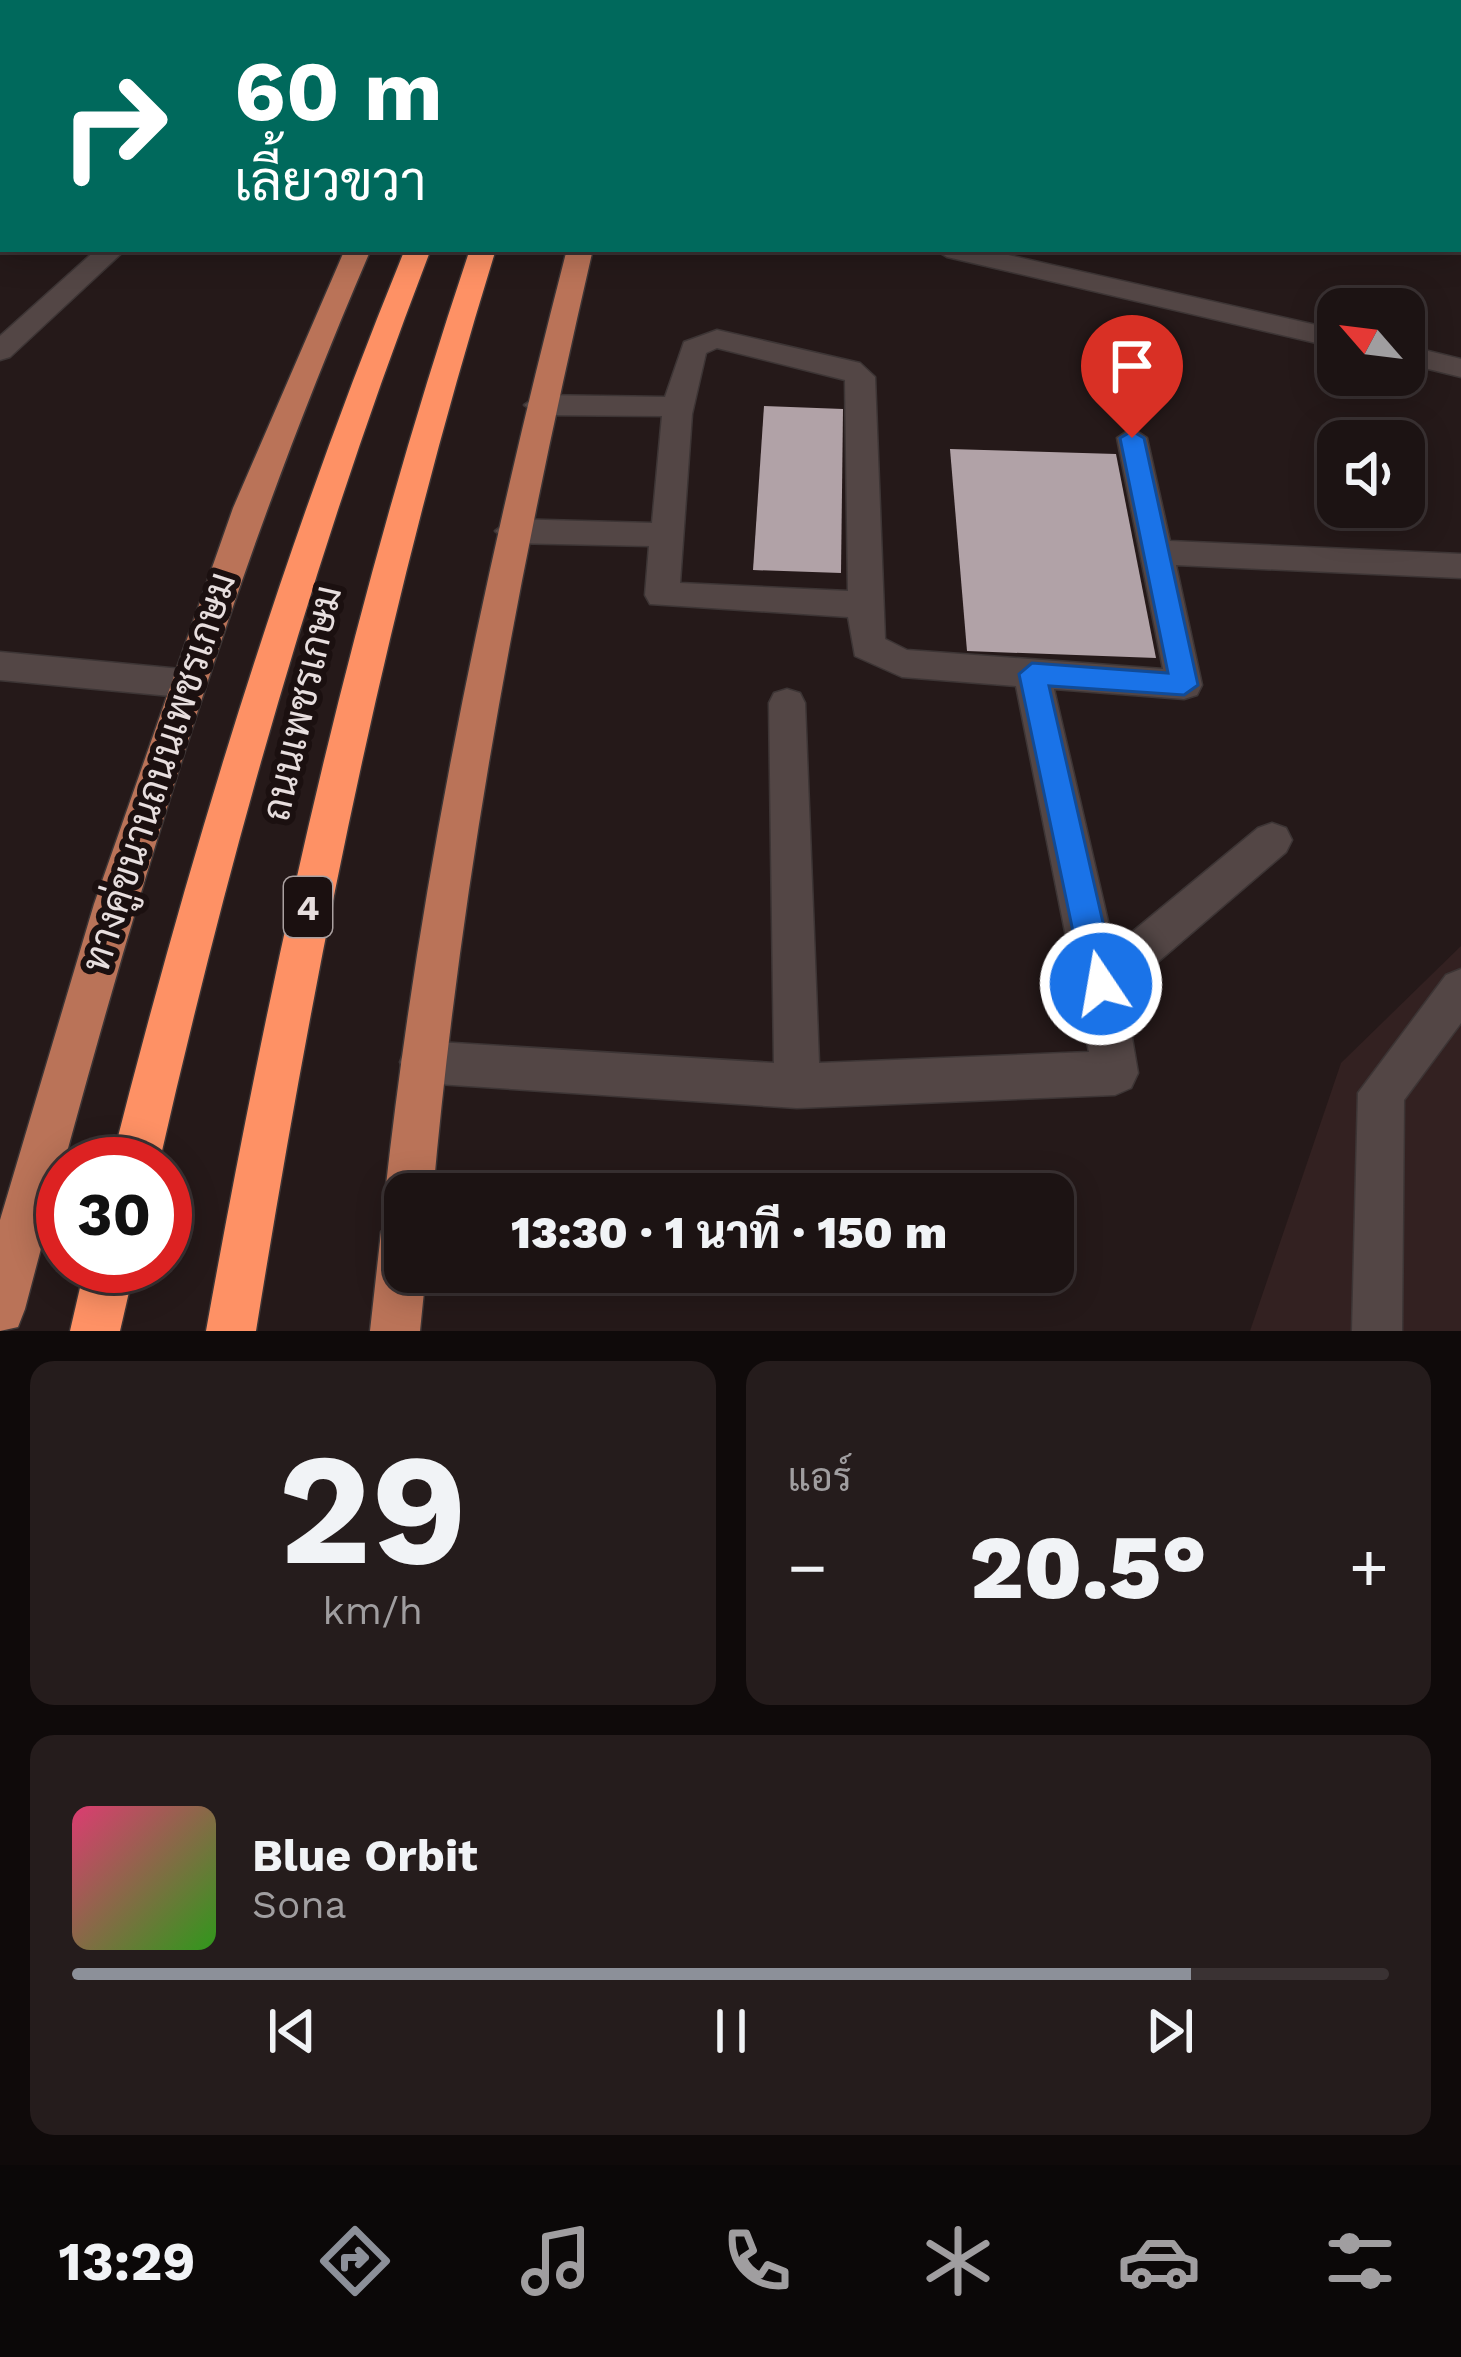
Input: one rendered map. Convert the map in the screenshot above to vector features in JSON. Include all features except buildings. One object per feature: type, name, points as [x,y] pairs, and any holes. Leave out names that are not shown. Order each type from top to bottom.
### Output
[{"type":"highway","name":"ถนนเพชรเกษม","points":[[142,1137],[265,668],[328,483],[417,252]]},
{"type":"highway","name":"ถนนเพชรเกษม","points":[[231,1331],[286,1006],[377,595],[482,252]]},
{"type":"highway","points":[[95,1331],[104,1293]]},
{"type":"main road","name":"ทางคู่ขนานถนนเพชรเกษม","points":[[0,1309],[92,967],[181,683],[291,392],[357,252]]},
{"type":"main road","points":[[411,1173],[422,1061],[511,531],[579,252]]},
{"type":"main road","points":[[395,1331],[399,1293]]},
{"type":"street","points":[[0,351],[109,252]]},
{"type":"street","points":[[960,252],[1317,334]]},
{"type":"street","points":[[866,605],[662,596],[681,407],[692,350],[702,341],[717,339],[856,373],[868,646],[902,663],[1184,685],[1132,438]]},
{"type":"street","points":[[1425,360],[1461,368]]},
{"type":"street","points":[[539,405],[681,407]]},
{"type":"street","points":[[511,531],[667,535]]},
{"type":"street","points":[[1158,552],[1461,566]]},
{"type":"street","points":[[0,666],[181,683]]},
{"type":"street","points":[[422,1061],[796,1086],[1115,1073],[1101,984],[1032,674]]},
{"type":"street","points":[[787,703],[796,1086]]},
{"type":"street","points":[[1101,984],[1272,840]]},
{"type":"street","points":[[1377,1331],[1382,1093],[1461,989]]},
{"type":"shaded area","points":[[1461,946],[1461,1331],[1250,1331],[1341,1063]]},
{"type":"route","points":[[1101,984],[1032,674],[1184,685],[1132,438]]}]
